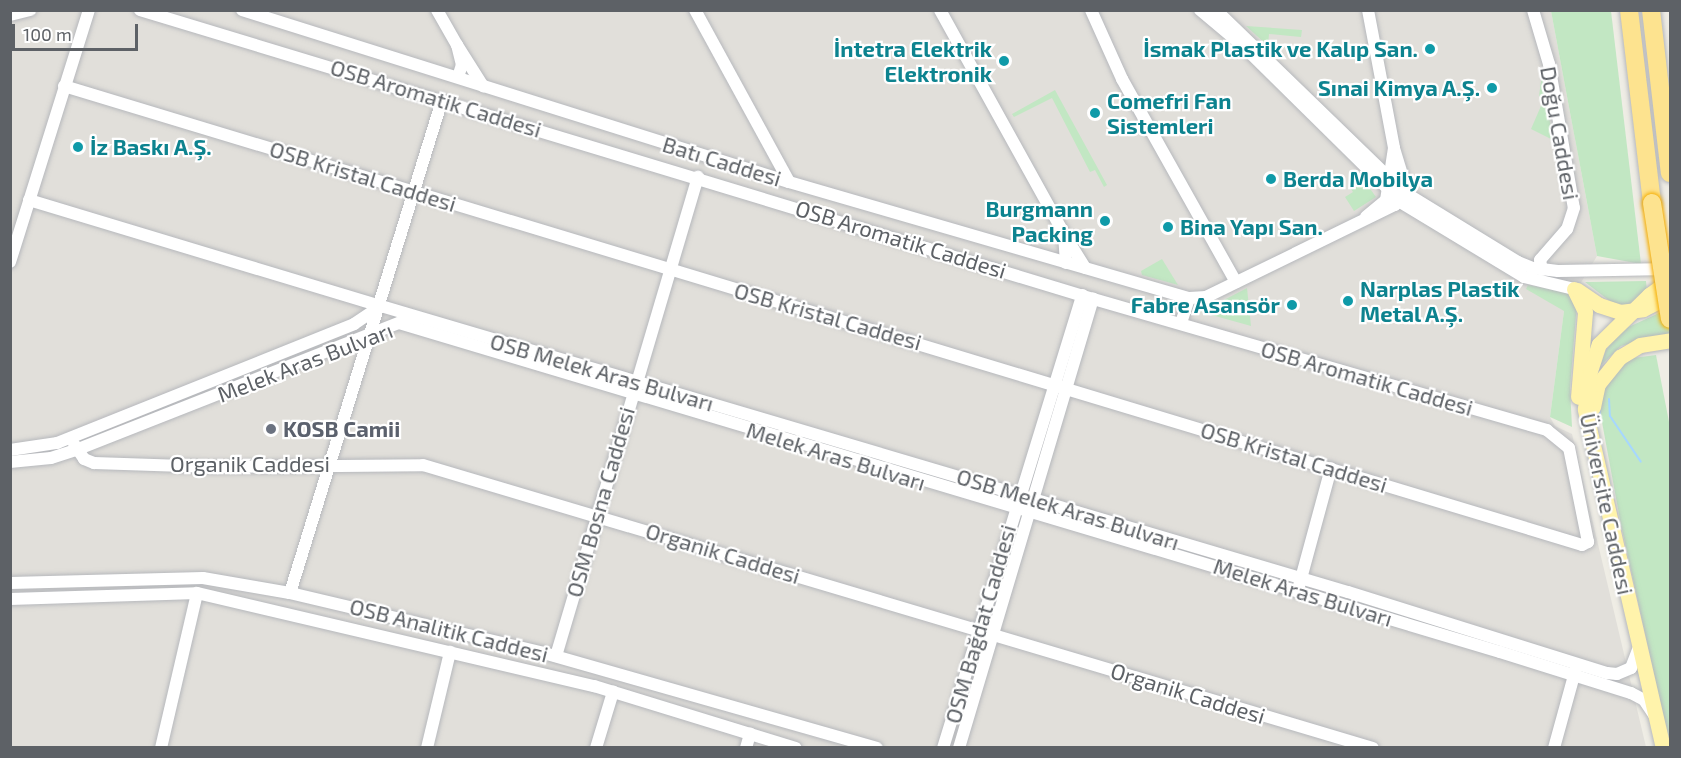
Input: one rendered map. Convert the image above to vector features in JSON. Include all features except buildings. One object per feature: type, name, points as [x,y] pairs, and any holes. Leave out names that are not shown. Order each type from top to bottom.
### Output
[{"type":"highway","points":[[1629,10],[1652,203],[1671,319]]},
{"type":"highway","points":[[1651,10],[1671,173]]},
{"type":"main road","name":"Üniversite Caddesi","points":[[1663,747],[1591,449],[1585,409],[1590,371],[1599,344],[1630,312],[1671,280]]},
{"type":"main road","points":[[1574,289],[1599,305],[1630,312],[1653,305],[1671,295]]},
{"type":"main road","points":[[1574,289],[1585,312],[1577,391],[1579,415],[1591,449]]},
{"type":"main road","points":[[1591,449],[1595,396],[1605,373],[1620,357],[1640,345],[1671,340]]},
{"type":"street","points":[[10,15],[30,10]]},
{"type":"street","points":[[10,262],[89,10]]},
{"type":"street","name":"OSB Aromatik Caddesi","points":[[140,10],[698,177],[1088,297],[1555,433],[1569,448],[1589,538]]},
{"type":"street","name":"Batı Caddesi","points":[[242,10],[789,182],[1189,298],[1206,297],[1366,217],[1385,203],[1396,191]]},
{"type":"street","points":[[437,10],[483,86]]},
{"type":"street","points":[[695,10],[789,182]]},
{"type":"street","points":[[1091,10],[1122,79],[1236,282]]},
{"type":"street","points":[[1200,10],[1243,46],[1396,191],[1521,269],[1574,289]]},
{"type":"street","points":[[1215,10],[1396,191]]},
{"type":"street","points":[[1368,10],[1394,148],[1404,178],[1396,191]]},
{"type":"street","name":"Doğu Caddesi","points":[[1533,10],[1549,64],[1574,208],[1567,229],[1540,260],[1542,270]]},
{"type":"street","points":[[938,12],[1085,268]]},
{"type":"street","points":[[457,45],[462,65],[458,77]]},
{"type":"street","name":"OSB Kristal Caddesi","points":[[64,86],[1060,385],[1582,545],[1589,538]]},
{"type":"street","points":[[290,593],[331,464],[367,336],[381,306],[412,190],[442,100]]},
{"type":"street","name":"OSM Bosna Caddesi","points":[[556,656],[633,388],[698,177]]},
{"type":"street","name":"OSB Melek Aras Bulvarı","points":[[29,200],[381,306],[633,388],[1031,498],[1576,670],[1625,672],[1637,659],[1639,647]]},
{"type":"street","points":[[1064,234],[1066,263]]},
{"type":"street","name":"Doğu Caddesi","points":[[1521,269],[1549,248]]},
{"type":"street","points":[[1521,269],[1671,269]]},
{"type":"street","name":"OSM Bağdat Caddesi","points":[[943,747],[1018,495],[1060,385],[1088,297]]},
{"type":"street","points":[[1181,323],[1189,298]]},
{"type":"street","points":[[10,450],[74,444],[178,396],[354,324],[381,306]]},
{"type":"street","name":"Melek Aras Bulvarı","points":[[10,462],[51,458],[74,444],[183,408],[399,323],[633,388],[1014,509],[1300,584]]},
{"type":"street","name":"OSM Bağdat Caddesi","points":[[959,747],[994,634],[1060,385]]},
{"type":"street","points":[[178,396],[183,408]]},
{"type":"street","name":"Organik Caddesi","points":[[74,444],[94,463],[214,467],[331,464],[423,465],[596,514],[1372,747]]},
{"type":"street","points":[[1300,584],[1331,468]]},
{"type":"street","name":"OSB Analitik Caddesi","points":[[10,583],[203,578],[290,593],[556,656],[877,747]]},
{"type":"street","points":[[10,599],[196,593],[613,692],[796,747]]},
{"type":"street","points":[[160,747],[196,593]]},
{"type":"street","points":[[427,747],[450,652]]},
{"type":"street","points":[[1554,747],[1576,670],[1644,700],[1657,723]]},
{"type":"street","points":[[596,747],[613,692]]},
{"type":"street","points":[[746,747],[750,734]]},
{"type":"shaded area","points":[[10,11],[1551,11],[1597,256],[1564,311],[1550,417],[1555,426],[1572,434],[1646,747],[11,747]]},
{"type":"green space","points":[[1551,11],[1611,11],[1641,264],[1597,256]]},
{"type":"green space","points":[[1246,26],[1302,30],[1301,37],[1269,34],[1268,46]]},
{"type":"green space","points":[[1542,74],[1553,140],[1531,129],[1544,99],[1539,96]]},
{"type":"green space","points":[[1055,90],[1107,185],[1104,187],[1095,170],[1090,172],[1052,98],[1014,117],[1012,114]]},
{"type":"green space","points":[[1366,183],[1376,197],[1354,211],[1345,197],[1353,192],[1351,189]]},
{"type":"green space","points":[[1162,259],[1178,285],[1142,275],[1141,271]]},
{"type":"green space","points":[[1646,281],[1647,292],[1627,307],[1611,302],[1585,282]]},
{"type":"green space","points":[[1528,285],[1569,293],[1577,303],[1570,388],[1572,427],[1550,417],[1564,311],[1526,289]]},
{"type":"green space","points":[[1247,288],[1251,326],[1201,312]]},
{"type":"green space","points":[[1670,308],[1670,333],[1621,346],[1600,366],[1606,350],[1622,330]]},
{"type":"green space","points":[[1656,355],[1670,427],[1670,746],[1621,525],[1599,406],[1603,387],[1618,369],[1633,358]]},
{"type":"waterway","points":[[1609,399],[1610,416],[1641,462]]},
{"type":"waterway","points":[[1600,407],[1600,414]]},
{"type":"place","name":"İsmak Plastik ve Kalıp San.","points":[[1430,49]]},
{"type":"place","name":"İntetra Elektrik Elektronik","points":[[1004,61]]},
{"type":"place","name":"Sınai Kimya A.Ş.","points":[[1492,88]]},
{"type":"place","name":"Comefri Fan Sistemleri","points":[[1095,113]]},
{"type":"place","name":"İz Baskı A.Ş.","points":[[78,147]]},
{"type":"place","name":"Berda Mobilya","points":[[1271,179]]},
{"type":"place","name":"Burgmann Packing","points":[[1105,221]]},
{"type":"place","name":"Bina Yapı San.","points":[[1168,227]]},
{"type":"place","name":"Narplas Plastik Metal A.Ş.","points":[[1348,301]]},
{"type":"place","name":"Fabre Asansör","points":[[1292,305]]},
{"type":"place","name":"KOSB Camii","points":[[271,429]]}]
